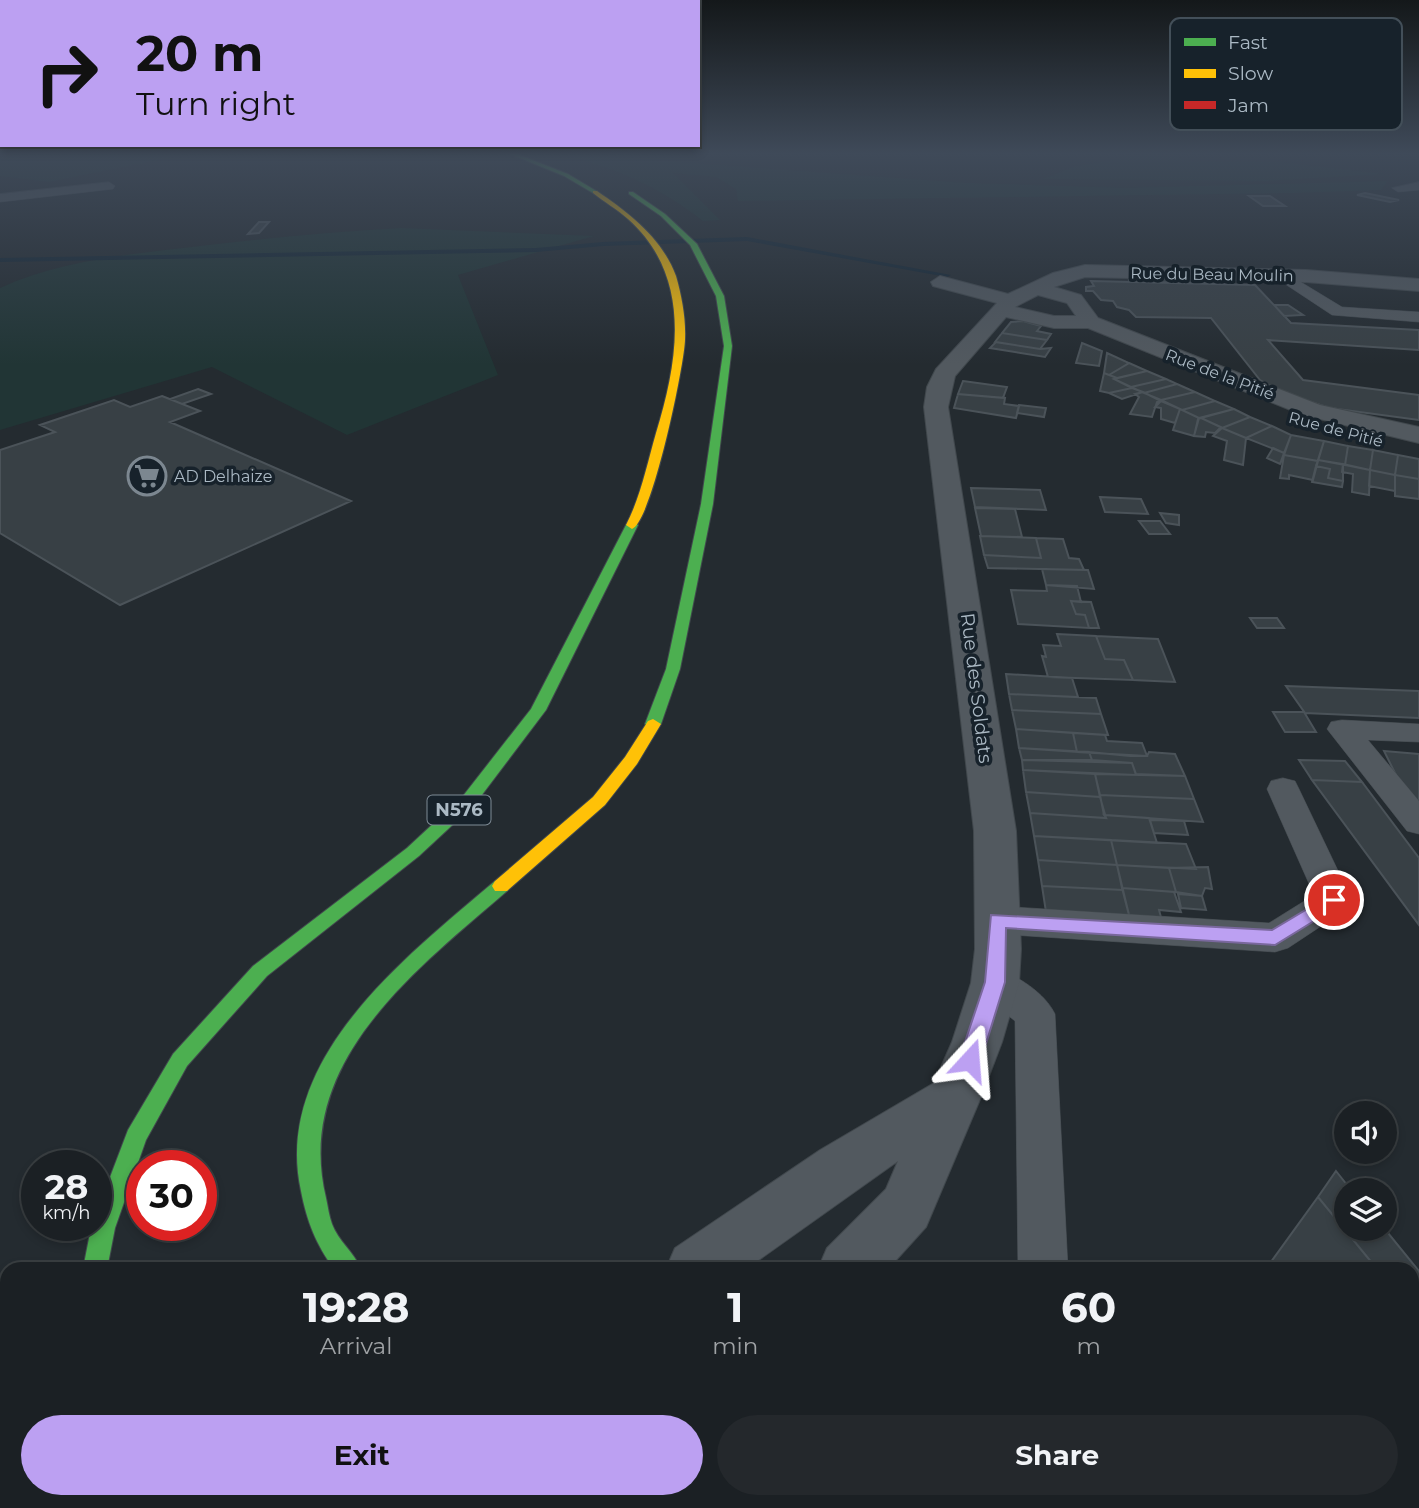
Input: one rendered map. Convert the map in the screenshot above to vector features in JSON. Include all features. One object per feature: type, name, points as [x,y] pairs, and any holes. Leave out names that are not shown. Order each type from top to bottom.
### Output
[{"type":"main road","name":"N576","points":[[96,1262],[103,1228],[136,1137],[180,1060],[260,971],[413,852],[469,800],[538,710],[589,605],[635,520],[654,469],[677,376],[681,347],[681,301],[669,267],[636,224]]},
{"type":"main road","name":"N576","points":[[344,1262],[320,1226],[306,1157],[318,1086],[352,1026],[413,962],[599,801],[631,760],[655,720],[669,682],[708,504],[726,377],[726,323],[720,296],[693,244],[673,224]]},
{"type":"street","name":"Rue du Beau Moulin","points":[[1015,300],[1060,276],[1085,271],[1281,275],[1419,285]]},
{"type":"street","points":[[940,282],[1015,300],[1060,322],[1091,321]]},
{"type":"street","name":"Rue de la Pitié","points":[[1015,300],[1074,299],[1091,321],[1312,410],[1419,435]]},
{"type":"street","name":"Rue des Soldats","points":[[855,1262],[906,1209],[977,1042],[995,982],[995,831],[962,578],[936,407],[944,374],[1015,300]]},
{"type":"street","name":"Rue de Pitié","points":[[1060,322],[1251,404],[1354,436],[1419,449]]},
{"type":"street","points":[[706,1262],[840,1168],[955,1097]]},
{"type":"lane","points":[[1281,275],[1338,312],[1419,317]]},
{"type":"lane","points":[[1312,296],[1419,301]]},
{"type":"lane","points":[[1419,733],[1342,729],[1419,823]]},
{"type":"lane","points":[[997,920],[1275,938],[1334,900],[1283,789]]},
{"type":"lane","points":[[995,982],[1035,1014],[1043,1262]]},
{"type":"green space","points":[[402,228],[594,236],[458,275],[498,375],[347,435],[212,367],[0,430],[0,288],[44,272],[113,257],[265,239]]},
{"type":"building","points":[[257,224],[267,224],[259,233],[248,234]]},
{"type":"building","points":[[1128,277],[1211,279],[1216,283],[1130,282]]},
{"type":"building","points":[[1091,281],[1255,285],[1291,323],[1419,330],[1419,350],[1268,340],[1303,380],[1419,395],[1419,420],[1330,408],[1282,393],[1260,380],[1211,318],[1136,317],[1129,310],[1117,307],[1113,301],[1101,300],[1093,291],[1086,291],[1086,287],[1094,286]]},
{"type":"building","points":[[1274,305],[1288,305],[1303,315],[1284,316]]},
{"type":"building","points":[[1023,321],[1041,326],[1037,331],[1051,334],[1047,340],[1002,333],[1011,322]]},
{"type":"building","points":[[1002,333],[1047,340],[1040,349],[995,342]]},
{"type":"building","points":[[996,342],[1040,349],[1051,348],[1045,357],[990,348]]},
{"type":"building","points":[[1082,343],[1102,351],[1099,366],[1076,363]]},
{"type":"building","points":[[1107,353],[1129,363],[1109,375],[1104,373]]},
{"type":"building","points":[[1129,363],[1147,371],[1117,378],[1109,375]]},
{"type":"building","points":[[1147,371],[1166,379],[1131,387],[1114,379]]},
{"type":"building","points":[[1104,373],[1132,388],[1109,393],[1100,391]]},
{"type":"building","points":[[1166,379],[1177,384],[1144,393],[1131,387]]},
{"type":"building","points":[[963,381],[1007,387],[1003,398],[958,394]]},
{"type":"building","points":[[1177,384],[1195,392],[1161,400],[1144,393]]},
{"type":"building","points":[[1132,388],[1143,392],[1122,399],[1109,393]]},
{"type":"building","points":[[198,389],[211,394],[182,404],[170,399]]},
{"type":"building","points":[[1143,392],[1161,401],[1157,402],[1152,417],[1130,414],[1139,397],[1135,394]]},
{"type":"building","points":[[1195,392],[1215,401],[1182,410],[1161,400]]},
{"type":"building","points":[[958,394],[1005,398],[1004,404],[1019,406],[1016,418],[954,408]]},
{"type":"building","name":"AD Delhaize","points":[[162,396],[200,411],[170,422],[351,501],[120,605],[0,533],[0,450],[55,432],[40,425],[114,400],[130,407]]},
{"type":"building","points":[[1161,401],[1180,409],[1175,423],[1161,419],[1161,408],[1155,407]]},
{"type":"building","points":[[1215,401],[1234,409],[1199,418],[1182,410]]},
{"type":"building","points":[[1019,405],[1046,408],[1044,417],[1017,413]]},
{"type":"building","points":[[1180,409],[1199,418],[1194,436],[1173,430]]},
{"type":"building","points":[[1234,409],[1250,417],[1222,428],[1201,418]]},
{"type":"building","points":[[1250,417],[1272,426],[1246,438],[1222,428]]},
{"type":"building","points":[[1198,419],[1221,427],[1215,433],[1206,432],[1205,437],[1194,436]]},
{"type":"building","points":[[1272,426],[1291,435],[1284,453],[1246,438]]},
{"type":"building","points":[[1222,428],[1246,438],[1243,465],[1224,460],[1227,441],[1213,436]]},
{"type":"building","points":[[1291,435],[1324,441],[1318,461],[1284,455]]},
{"type":"building","points":[[1324,441],[1348,446],[1345,465],[1318,460]]},
{"type":"building","points":[[1348,446],[1373,450],[1370,470],[1345,465]]},
{"type":"building","points":[[1273,448],[1284,453],[1280,464],[1267,458]]},
{"type":"building","points":[[1373,450],[1398,455],[1395,475],[1370,470]]},
{"type":"building","points":[[1284,455],[1318,461],[1313,480],[1289,475],[1289,479],[1280,478]]},
{"type":"building","points":[[1398,455],[1419,459],[1419,479],[1395,475]]},
{"type":"building","points":[[1318,460],[1343,464],[1343,481],[1328,478],[1330,469],[1316,466]]},
{"type":"building","points":[[1343,464],[1370,470],[1369,495],[1352,492],[1353,474],[1342,472]]},
{"type":"building","points":[[1316,466],[1330,469],[1328,478],[1343,481],[1342,487],[1312,482]]},
{"type":"building","points":[[1370,470],[1395,475],[1395,491],[1369,486]]},
{"type":"building","points":[[1395,475],[1419,479],[1419,499],[1395,496]]},
{"type":"building","points":[[971,488],[1040,490],[1046,510],[975,507]]},
{"type":"building","points":[[1100,497],[1141,499],[1148,514],[1105,512]]},
{"type":"building","points":[[975,508],[1015,509],[1022,537],[981,536]]},
{"type":"building","points":[[1160,513],[1179,515],[1179,525],[1166,523]]},
{"type":"building","points":[[1139,521],[1160,521],[1170,534],[1149,534]]},
{"type":"building","points":[[980,536],[1036,538],[1041,558],[984,555]]},
{"type":"building","points":[[1036,538],[1063,539],[1069,558],[1079,559],[1084,570],[988,568],[984,555],[1041,558]]},
{"type":"building","points":[[1042,569],[1088,570],[1094,589],[1046,585]]},
{"type":"building","points":[[1046,585],[1077,586],[1081,602],[1071,601],[1076,614],[1085,615],[1089,628],[1018,624],[1011,590],[1047,591]]},
{"type":"building","points":[[1071,601],[1091,602],[1099,628],[1089,628],[1085,615],[1076,614]]},
{"type":"building","points":[[1250,618],[1277,618],[1284,628],[1257,628]]},
{"type":"building","points":[[1057,634],[1096,636],[1105,659],[1124,660],[1133,680],[1048,677],[1042,656],[1046,657],[1043,645],[1061,646]]},
{"type":"building","points":[[1096,636],[1158,639],[1175,682],[1133,680],[1124,660],[1105,659]]},
{"type":"building","points":[[1006,674],[1072,678],[1078,697],[1009,694]]},
{"type":"building","points":[[1286,686],[1419,691],[1419,718],[1305,713]]},
{"type":"building","points":[[1009,694],[1096,698],[1101,714],[1012,710]]},
{"type":"building","points":[[1012,710],[1101,714],[1108,735],[1016,729]]},
{"type":"building","points":[[1273,712],[1304,712],[1316,732],[1285,732]]},
{"type":"building","points":[[1016,729],[1073,733],[1077,752],[1019,748]]},
{"type":"building","points":[[1073,733],[1105,735],[1107,741],[1142,743],[1147,756],[1077,752]]},
{"type":"building","points":[[1019,748],[1089,752],[1092,760],[1022,760]]},
{"type":"building","points":[[1384,751],[1419,754],[1419,812],[1414,811]]},
{"type":"building","points":[[1089,752],[1130,756],[1147,756],[1149,752],[1175,754],[1185,776],[1136,774],[1132,763],[1092,760]]},
{"type":"building","points":[[1022,760],[1132,763],[1136,775],[1023,770]]},
{"type":"building","points":[[1299,760],[1345,761],[1362,782],[1312,780]]},
{"type":"building","points":[[1023,770],[1095,774],[1100,797],[1026,792]]},
{"type":"building","points":[[1095,774],[1185,776],[1194,799],[1100,795]]},
{"type":"building","points":[[1312,780],[1362,782],[1419,858],[1419,925]]},
{"type":"building","points":[[1026,792],[1100,797],[1106,818],[1030,813]]},
{"type":"building","points":[[1100,795],[1194,799],[1203,822],[1104,815]]},
{"type":"building","points":[[1030,813],[1149,818],[1157,843],[1034,836]]},
{"type":"building","points":[[1150,820],[1184,821],[1188,835],[1154,833]]},
{"type":"building","points":[[1034,836],[1111,840],[1117,865],[1038,860]]},
{"type":"building","points":[[1111,840],[1186,844],[1196,869],[1117,865]]},
{"type":"building","points":[[1038,860],[1117,865],[1123,890],[1042,886]]},
{"type":"building","points":[[1117,865],[1169,868],[1176,892],[1122,888]]},
{"type":"building","points":[[1208,867],[1212,889],[1205,888],[1202,896],[1176,892],[1169,868]]},
{"type":"building","points":[[1042,886],[1123,890],[1130,919],[1046,912]]},
{"type":"building","points":[[1122,888],[1174,892],[1181,912],[1159,910],[1162,921],[1130,919]]},
{"type":"building","points":[[1178,894],[1202,896],[1206,910],[1181,908]]},
{"type":"building","points":[[1336,1171],[1342,1178],[1334,1178],[1334,1217],[1318,1197]]},
{"type":"building","points":[[1318,1197],[1334,1217],[1334,1241],[1354,1241],[1371,1262],[1271,1262]]},
{"type":"building","points":[[1354,1241],[1395,1241],[1412,1262],[1371,1262]]},
{"type":"waterway","points":[[0,260],[536,250],[603,244],[747,239],[947,275]]},
{"type":"traffic: fast","points":[[653,724],[673,669],[707,504],[728,346],[720,296],[693,244],[673,224]]},
{"type":"traffic: fast","points":[[96,1262],[103,1228],[136,1137],[180,1060],[260,971],[413,852],[469,800],[538,710],[632,525]]},
{"type":"traffic: fast","points":[[344,1262],[322,1231],[308,1170],[311,1120],[326,1074],[352,1031],[385,991],[501,886]]},
{"type":"traffic: slow","points":[[632,525],[646,488],[668,410],[677,374],[681,339],[679,306],[671,274],[655,245],[637,224]]},
{"type":"traffic: slow","points":[[501,886],[599,801],[631,760],[653,724]]},
{"type":"place","name":"AD Delhaize","points":[[147,476]]},
{"type":"route","points":[[970,1060],[995,982],[997,920],[1275,938],[1334,900]]}]
